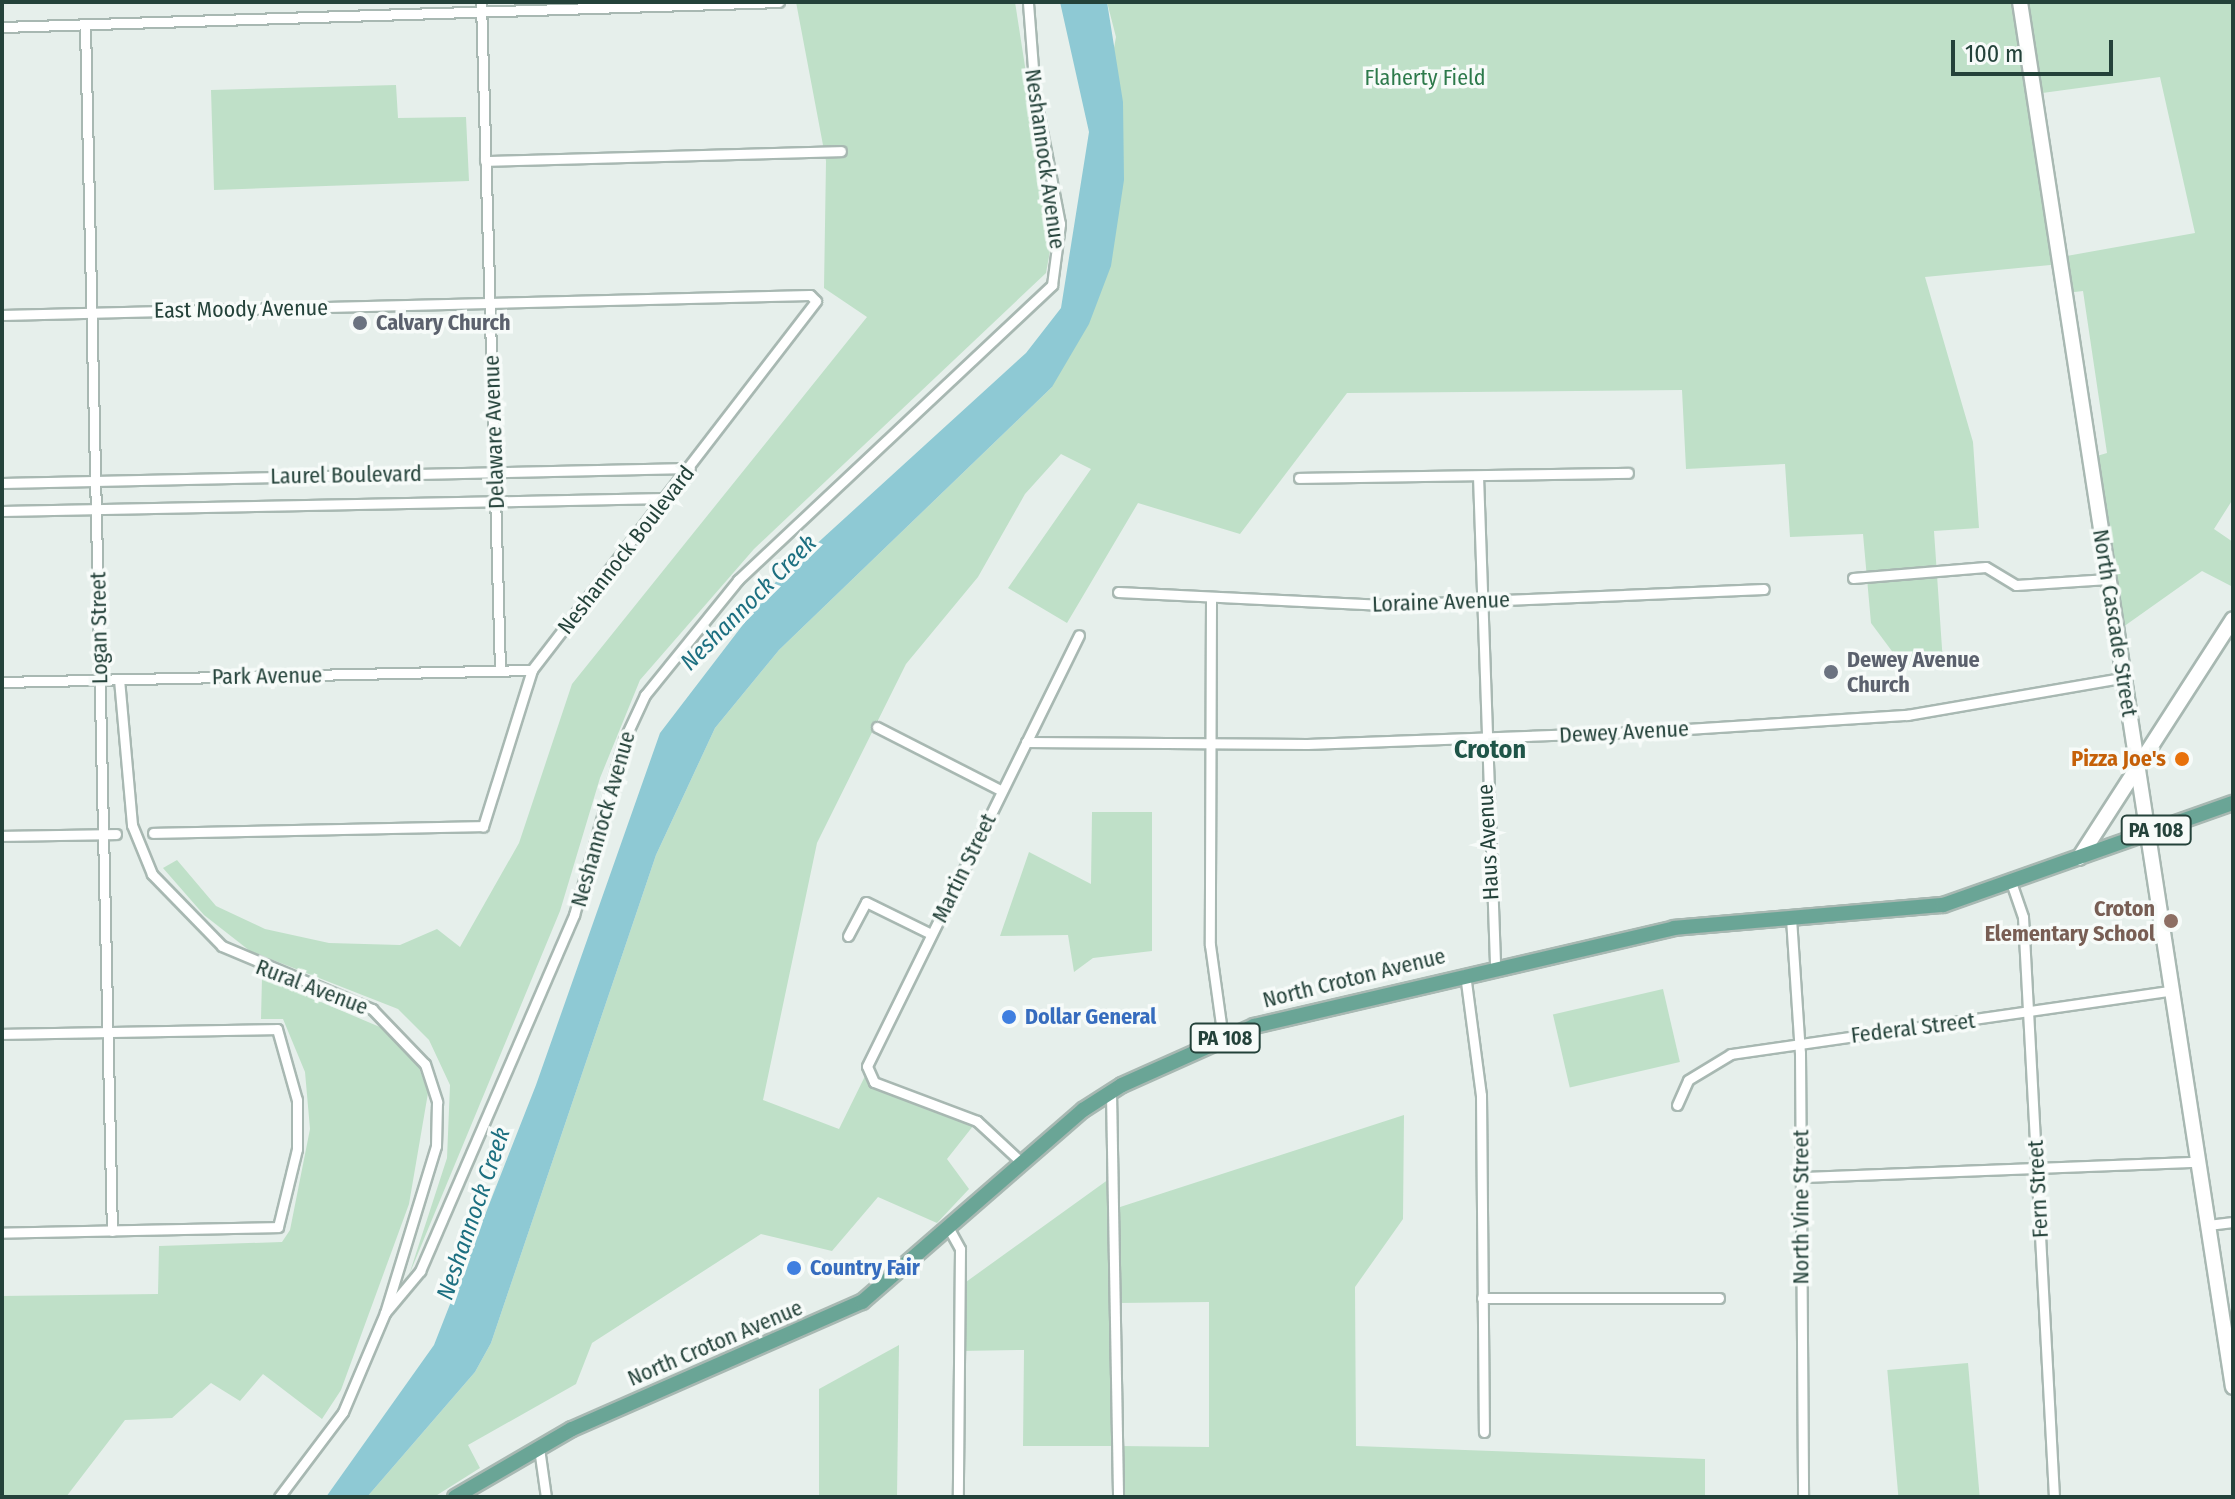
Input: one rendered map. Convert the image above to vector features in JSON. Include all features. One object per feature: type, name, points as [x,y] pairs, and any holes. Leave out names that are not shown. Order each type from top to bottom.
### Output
[{"type":"main road","name":"North Croton Avenue","points":[[455,1497],[539,1448],[844,1312],[948,1227],[1020,1161],[1111,1092],[1223,1039],[1283,1015],[1674,928],[1943,905],[2233,803]]},
{"type":"street","name":"Neshannock Avenue","points":[[279,1497],[355,1391],[385,1313],[420,1271],[569,930],[624,740],[645,695],[738,580],[1052,285],[1060,224],[1035,94],[1028,2]]},
{"type":"street","name":"North Cascade Street","points":[[2020,2],[2233,1387]]},
{"type":"street","points":[[2,27],[482,7],[779,3]]},
{"type":"street","name":"Delaware Avenue","points":[[482,7],[500,670]]},
{"type":"street","name":"Logan Street","points":[[85,25],[112,1231]]},
{"type":"street","points":[[485,161],[841,151]]},
{"type":"street","name":"East Moody Avenue","points":[[2,315],[490,302],[814,299]]},
{"type":"street","name":"Neshannock Boulevard","points":[[153,833],[483,826],[532,670],[813,311],[814,299]]},
{"type":"street","name":"Laurel Boulevard","points":[[2,483],[690,468]]},
{"type":"street","points":[[1299,478],[1628,473]]},
{"type":"street","name":"Haus Avenue","points":[[1478,476],[1483,739],[1495,967]]},
{"type":"street","name":"Laurel Boulevard","points":[[2,511],[666,498]]},
{"type":"street","points":[[1853,578],[1986,567],[2016,585],[2108,579]]},
{"type":"street","name":"Loraine Avenue","points":[[1118,592],[1211,601],[1479,601],[1764,589]]},
{"type":"street","points":[[1211,601],[1210,945],[1223,1039]]},
{"type":"street","points":[[2079,858],[2233,619]]},
{"type":"street","name":"Martin Street","points":[[1020,1161],[977,1121],[893,1091],[869,1077],[867,1066],[1079,635]]},
{"type":"street","name":"Park Avenue","points":[[2,682],[532,670]]},
{"type":"street","name":"Dewey Avenue","points":[[1026,742],[1483,739],[1907,715],[2122,678]]},
{"type":"street","name":"Rural Avenue","points":[[119,679],[132,825],[152,874],[222,946],[372,1009],[425,1064],[437,1102],[436,1146],[385,1313]]},
{"type":"street","points":[[877,727],[1002,791]]},
{"type":"street","points":[[2,836],[116,834]]},
{"type":"street","name":"Fern Street","points":[[2011,882],[2023,917],[2054,1497]]},
{"type":"street","points":[[848,936],[866,902],[931,934]]},
{"type":"street","name":"North Vine Street","points":[[1791,918],[1799,1040],[1802,1177],[1803,1497]]},
{"type":"street","points":[[1465,974],[1481,1095],[1484,1432]]},
{"type":"street","name":"Federal Street","points":[[1677,1105],[1688,1080],[1716,1060],[1799,1040],[2029,1012],[2173,990]]},
{"type":"street","points":[[2,1034],[278,1030],[297,1100],[297,1149],[278,1227],[2,1233]]},
{"type":"street","points":[[1111,1092],[1118,1497]]},
{"type":"street","points":[[1802,1177],[2199,1162]]},
{"type":"street","points":[[2208,1225],[2233,1222]]},
{"type":"street","points":[[948,1227],[960,1249],[958,1497]]},
{"type":"street","points":[[1482,1298],[1719,1298]]},
{"type":"street","points":[[539,1448],[546,1497]]},
{"type":"street","points":[[469,1497],[479,1483]]},
{"type":"green space","points":[[796,2],[1015,2],[1052,240],[1046,273],[754,549],[640,680],[600,778],[560,911],[409,1275],[447,1158],[450,1085],[429,1040],[398,1009],[250,951],[204,915],[163,868],[177,860],[216,906],[265,929],[329,943],[400,945],[437,929],[460,947],[519,843],[572,684],[867,317],[824,288],[826,161]]},
{"type":"green space","name":"Flaherty Field","points":[[1107,2],[2233,2],[2233,499],[2214,529],[2233,542],[2233,587],[2202,571],[2116,632],[2090,458],[2107,453],[2083,291],[2066,293],[2061,264],[1925,277],[1973,442],[1979,528],[1934,531],[1943,663],[1903,666],[1871,623],[1863,534],[1790,537],[1785,464],[1686,469],[1682,390],[1347,393],[1240,534],[1138,503],[1067,623],[1008,588],[1091,469],[1061,454],[1025,494],[978,577],[906,664],[817,843],[763,1100],[839,1129],[867,1072],[977,1121],[947,1159],[969,1189],[937,1223],[878,1197],[832,1251],[761,1234],[592,1343],[576,1384],[468,1445],[480,1468],[434,1497],[367,1497],[475,1372],[491,1343],[656,855],[715,728],[779,650],[1052,387],[1116,37]],"holes":[[[2160,77],[2195,233],[2061,257],[2035,94]]]},
{"type":"green space","points":[[396,85],[398,118],[466,117],[469,181],[214,190],[211,90]]},
{"type":"green space","points":[[1092,812],[1152,812],[1152,951],[1093,958],[1074,972],[1068,935],[1000,936],[1029,852],[1091,884]]},
{"type":"green space","points":[[262,977],[394,1033],[417,1062],[428,1093],[409,1204],[341,1390],[322,1419],[263,1374],[240,1401],[211,1383],[172,1418],[125,1420],[66,1497],[2,1497],[2,1296],[158,1294],[159,1246],[282,1242],[290,1230],[310,1129],[305,1072],[283,1019],[261,1019]]},
{"type":"green space","points":[[1663,989],[1680,1062],[1570,1087],[1553,1014]]},
{"type":"green space","points":[[1404,1115],[1403,1219],[1355,1287],[1356,1446],[1705,1459],[1705,1497],[1118,1497],[1119,1446],[1023,1446],[1024,1350],[959,1351],[959,1287],[1116,1174],[1117,1208]],"holes":[[[1209,1302],[1209,1447],[1120,1446],[1118,1303]]]},
{"type":"green space","points":[[899,1345],[897,1497],[819,1497],[819,1389]]},
{"type":"green space","points":[[1968,1363],[1980,1496],[1898,1497],[1887,1370]]},
{"type":"water","points":[[1060,2],[1107,2],[1123,102],[1124,180],[1111,266],[1089,324],[1052,387],[779,650],[715,728],[656,855],[491,1343],[475,1372],[367,1497],[326,1497],[434,1345],[536,1085],[660,733],[778,579],[1026,353],[1061,308],[1089,132]]},
{"type":"place","name":"Calvary Church","points":[[360,323]]},
{"type":"place","name":"Dewey Avenue Church","points":[[1831,672]]},
{"type":"place","name":"Pizza Joe's","points":[[2182,759]]},
{"type":"place","name":"Croton Elementary School","points":[[2171,921]]},
{"type":"place","name":"Dollar General","points":[[1009,1017]]},
{"type":"place","name":"Country Fair","points":[[794,1268]]},
{"type":"district","name":"Croton","points":[[1490,750]]},
{"type":"water label","name":"Neshannock Creek","points":[[749,603]]},
{"type":"water label","name":"Neshannock Creek","points":[[474,1214]]}]
